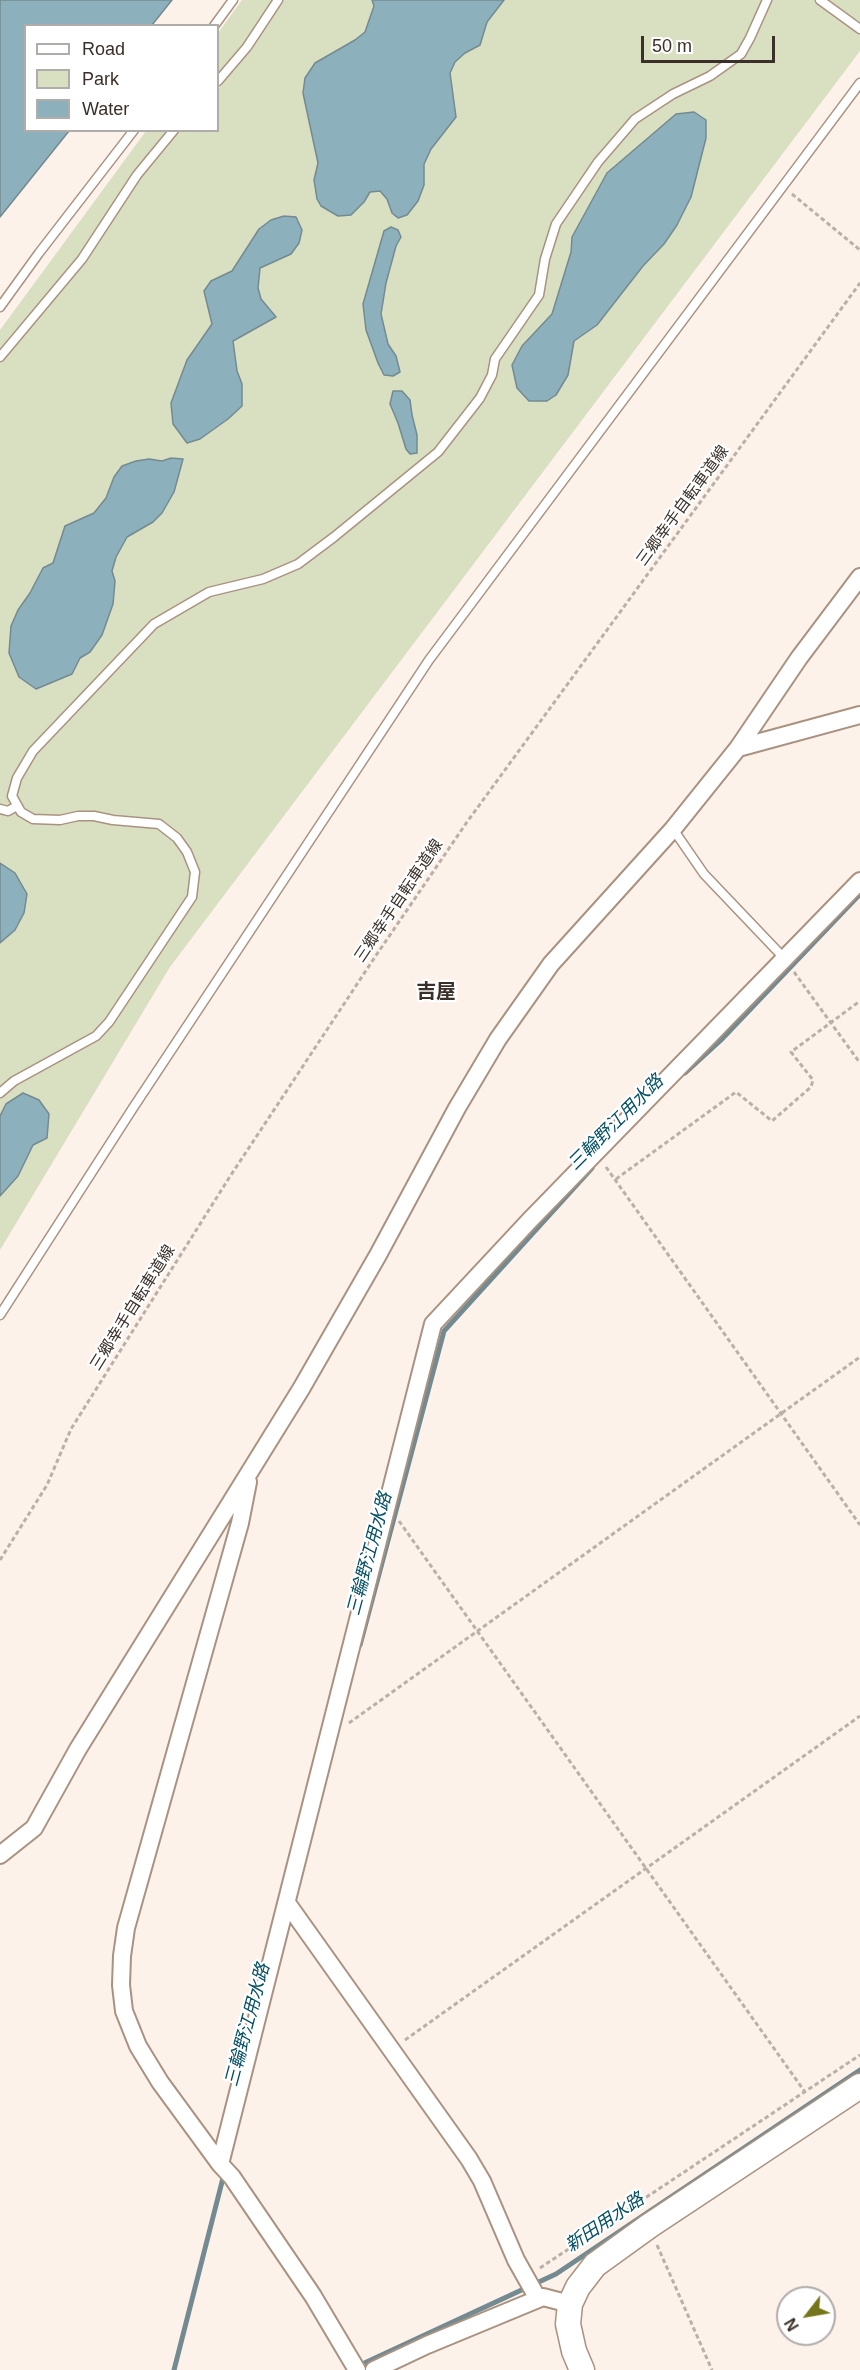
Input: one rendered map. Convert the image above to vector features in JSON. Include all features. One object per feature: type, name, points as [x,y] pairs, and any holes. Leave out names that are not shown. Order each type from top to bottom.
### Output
[{"type":"street","points":[[0,1856],[34,1828],[78,1749],[302,1389],[457,1108],[498,1039],[551,964],[673,829],[738,748],[799,658],[860,577]]},
{"type":"street","points":[[738,748],[860,716]]},
{"type":"street","points":[[219,2164],[433,1324],[860,881]]},
{"type":"street","points":[[250,1473],[240,1523],[126,1928],[121,1985],[124,2011],[138,2046],[160,2082],[219,2164],[232,2177],[246,2197],[313,2296],[357,2370]]},
{"type":"street","points":[[287,1903],[469,2159],[482,2181],[525,2277],[538,2299]]},
{"type":"street","points":[[582,2370],[574,2351],[568,2324],[570,2304],[578,2287],[595,2265],[649,2226],[860,2086]]},
{"type":"street","points":[[374,2370],[427,2345],[543,2297],[570,2304]]},
{"type":"lane","points":[[215,24],[233,0]]},
{"type":"lane","points":[[219,80],[247,47],[278,0]]},
{"type":"lane","points":[[0,1093],[14,1082],[96,1036],[109,1022],[192,897],[195,872],[187,852],[177,838],[159,824],[94,816],[78,816],[60,820],[33,819],[21,812],[12,796],[17,778],[33,751],[154,624],[209,592],[262,579],[298,564],[438,453],[480,398],[492,375],[495,359],[539,295],[545,259],[556,224],[598,162],[635,119],[673,94],[711,76],[736,58],[750,38],[767,0]]},
{"type":"lane","points":[[820,0],[860,29]]},
{"type":"lane","points":[[0,1315],[159,1068],[429,660],[860,83]]},
{"type":"lane","points":[[0,307],[132,132]]},
{"type":"lane","points":[[0,357],[82,259],[137,175],[172,132]]},
{"type":"lane","points":[[0,809],[8,811],[17,806]]},
{"type":"lane","points":[[673,829],[704,874],[784,958]]},
{"type":"path","points":[[791,193],[860,250]]},
{"type":"path","name":"三郷幸手自転車道線","points":[[0,1560],[47,1485],[77,1419],[224,1187],[375,957],[467,822],[860,283]]},
{"type":"path","points":[[784,958],[860,1063]]},
{"type":"path","points":[[616,1179],[736,1092],[772,1120],[811,1087],[813,1080],[791,1052],[860,1001]]},
{"type":"path","points":[[595,1154],[616,1179],[860,1526]]},
{"type":"path","points":[[329,1737],[860,1358]]},
{"type":"path","points":[[386,1503],[805,2092]]},
{"type":"path","points":[[391,2050],[860,1716]]},
{"type":"path","points":[[525,2277],[860,2055]]},
{"type":"path","points":[[649,2226],[712,2370]]},
{"type":"green space","points":[[242,0],[860,0],[860,51],[170,967],[0,1250],[0,330],[145,132],[219,132],[219,32]]},
{"type":"water","points":[[0,0],[172,0],[153,24],[24,24],[24,132],[68,132],[0,217]]},
{"type":"water","points":[[372,0],[504,0],[487,22],[480,45],[465,53],[455,62],[450,73],[456,117],[431,149],[424,164],[424,185],[418,201],[407,215],[398,218],[392,213],[387,199],[380,191],[370,192],[351,215],[338,216],[321,206],[317,199],[314,180],[318,163],[303,93],[305,78],[315,63],[365,32],[374,6]]},
{"type":"water","points":[[694,112],[706,120],[706,138],[691,197],[677,225],[597,325],[574,341],[568,375],[556,395],[547,401],[529,401],[517,388],[512,365],[522,346],[552,314],[571,252],[572,237],[607,173],[676,114]]},
{"type":"water","points":[[284,216],[296,217],[302,230],[299,243],[291,254],[260,268],[258,288],[261,299],[276,317],[233,341],[237,371],[242,384],[242,406],[200,439],[187,443],[173,424],[171,403],[187,360],[212,324],[204,291],[211,281],[232,271],[259,229],[271,220]]},
{"type":"water","points":[[391,227],[398,230],[401,237],[396,246],[386,283],[381,314],[388,344],[396,356],[400,372],[393,376],[384,375],[378,363],[366,330],[363,304],[384,231]]},
{"type":"water","points":[[393,391],[402,391],[410,400],[417,435],[417,453],[410,454],[406,449],[390,404]]},
{"type":"water","points":[[171,458],[183,459],[174,492],[162,513],[153,522],[127,537],[116,557],[112,571],[115,581],[113,604],[102,635],[90,652],[80,658],[72,674],[36,689],[19,677],[9,653],[11,626],[43,568],[53,563],[65,526],[94,513],[106,498],[114,477],[122,466],[136,461],[149,459],[162,461]]},
{"type":"water","points":[[0,863],[15,873],[27,894],[24,913],[15,930],[0,943]]},
{"type":"water","points":[[23,1093],[39,1100],[49,1114],[47,1138],[33,1145],[18,1176],[0,1196],[0,1116],[6,1104]]},
{"type":"waterway","name":"三輪野江用水路","points":[[685,1073],[721,1040],[860,894]]},
{"type":"waterway","name":"三輪野江用水路","points":[[360,1645],[444,1331],[592,1168]]},
{"type":"waterway","name":"新田用水路","points":[[358,2366],[556,2274],[860,2070]]},
{"type":"waterway","name":"三輪野江用水路","points":[[174,2370],[224,2174]]},
{"type":"district","name":"吉屋","points":[[436,992]]}]
